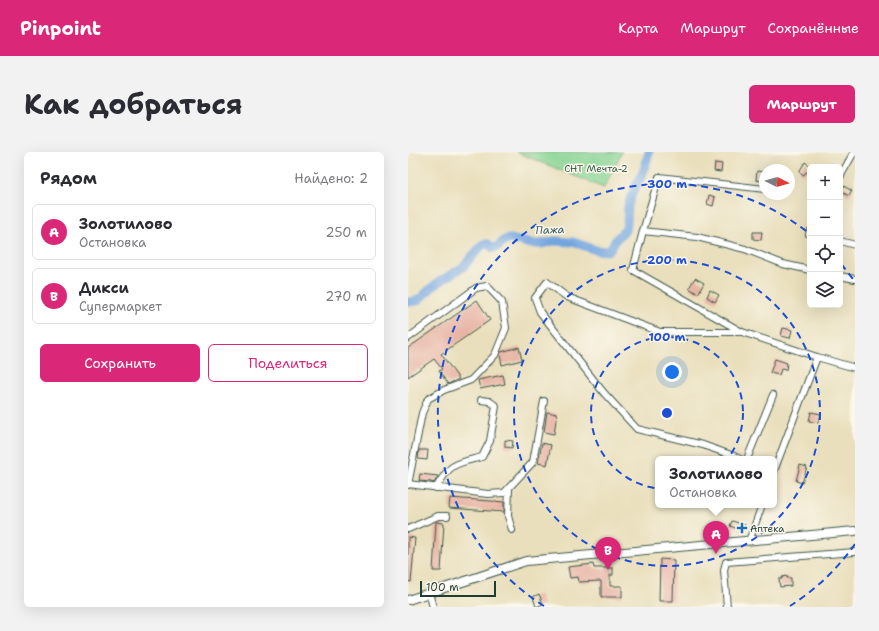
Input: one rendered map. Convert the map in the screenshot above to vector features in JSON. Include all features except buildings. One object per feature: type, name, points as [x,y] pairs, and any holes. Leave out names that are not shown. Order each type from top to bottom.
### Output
[{"type":"main road","points":[[408,600],[526,561],[855,531]]},
{"type":"street","points":[[843,172],[854,152]]},
{"type":"street","points":[[759,188],[659,177],[633,270],[742,332],[855,368]]},
{"type":"street","points":[[643,231],[697,237],[745,249],[783,264],[807,269]]},
{"type":"street","points":[[843,242],[855,245]]},
{"type":"street","points":[[843,277],[855,279]]},
{"type":"street","points":[[734,456],[703,445],[637,429],[604,393],[540,312],[535,298],[547,282],[567,297],[660,332],[742,332]]},
{"type":"street","points":[[408,338],[476,288],[487,286],[502,302],[506,328],[495,355],[471,380],[444,390],[428,399],[422,413],[410,462],[408,485],[488,494],[504,493],[533,462],[544,401]]},
{"type":"street","points":[[777,463],[817,357]]},
{"type":"street","points":[[748,456],[773,395]]},
{"type":"street","points":[[436,488],[446,472],[455,464],[482,457],[490,441],[496,406],[489,400],[481,400]]},
{"type":"street","points":[[509,489],[508,516],[512,530]]},
{"type":"street","points":[[749,541],[761,508]]},
{"type":"street","points":[[408,529],[438,516],[447,516]]},
{"type":"street","points":[[726,607],[724,570],[726,562],[855,552]]},
{"type":"street","points":[[429,593],[433,607]]},
{"type":"green space","name":"СНТ Мечта-2","points":[[516,152],[622,152],[604,188]]},
{"type":"waterway","name":"Пажа","points":[[408,302],[417,301],[437,283],[463,267],[483,244],[488,244],[493,248],[497,247],[505,240],[510,239],[532,244],[542,244],[554,241],[573,242],[596,250],[607,251],[625,230],[627,224],[628,206],[631,196],[644,170],[649,152]]},
{"type":"place","name":"Аптека","points":[[742,528]]},
{"type":"place","name":"Золотилово","points":[[716,554]]},
{"type":"place","name":"Дикси","points":[[608,570]]}]
